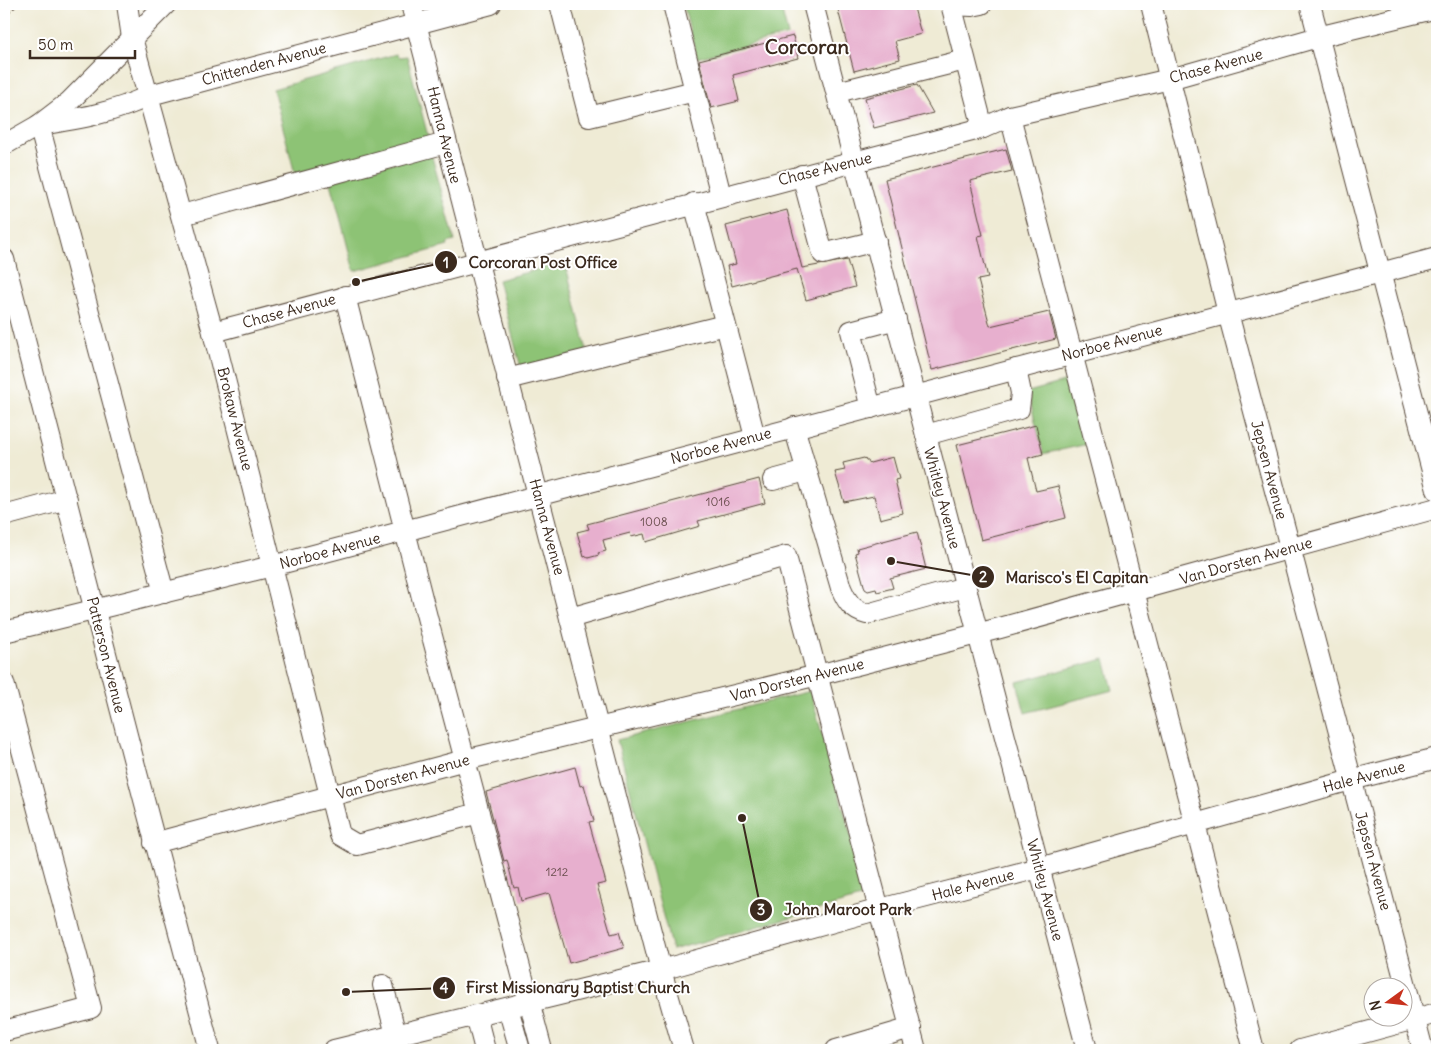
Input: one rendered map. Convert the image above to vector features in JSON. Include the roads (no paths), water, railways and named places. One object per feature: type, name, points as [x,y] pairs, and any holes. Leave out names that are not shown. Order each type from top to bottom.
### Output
[{"type":"street","name":"Brokaw Avenue","points":[[127,4],[132,38],[150,95],[213,332],[340,835],[357,845],[479,813]]},
{"type":"street","points":[[4,144],[39,125],[69,102],[166,4]]},
{"type":"street","name":"Hanna Avenue","points":[[411,4],[476,260],[599,726],[660,970],[684,1050]]},
{"type":"street","name":"Chittenden Avenue","points":[[39,125],[84,118],[130,105],[150,95],[491,4]]},
{"type":"street","points":[[560,4],[589,118],[695,91]]},
{"type":"street","points":[[673,4],[721,196]]},
{"type":"street","name":"Whitley Avenue","points":[[814,4],[1087,1050]]},
{"type":"street","points":[[982,4],[972,6],[951,4],[983,128]]},
{"type":"street","name":"Jepsen Avenue","points":[[1151,4],[1228,313],[1423,1050]]},
{"type":"street","points":[[1310,4],[1437,490]]},
{"type":"street","name":"Chase Avenue","points":[[213,332],[476,260],[983,128],[1010,116],[1170,79],[1318,37],[1437,8]]},
{"type":"street","points":[[837,92],[965,60]]},
{"type":"street","points":[[1010,116],[1254,1050]]},
{"type":"street","points":[[39,125],[164,593]]},
{"type":"street","points":[[182,215],[446,143]]},
{"type":"street","points":[[802,175],[823,254],[876,241]]},
{"type":"street","points":[[694,203],[755,437]]},
{"type":"street","name":"Norboe Avenue","points":[[4,632],[272,566],[1437,258]]},
{"type":"street","name":"Patterson Avenue","points":[[4,259],[154,843],[210,1050]]},
{"type":"street","points":[[345,296],[428,621],[542,1050]]},
{"type":"street","points":[[871,408],[851,331],[896,319]]},
{"type":"street","points":[[508,378],[725,325]]},
{"type":"street","points":[[926,435],[1019,409],[1021,393],[1016,369]]},
{"type":"street","points":[[794,427],[841,588],[847,602],[856,611],[867,614],[965,587]]},
{"type":"street","points":[[773,480],[806,471]]},
{"type":"street","points":[[4,516],[67,500]]},
{"type":"street","name":"Van Dorsten Avenue","points":[[154,843],[465,760],[599,726],[818,675],[977,634],[1134,593],[1437,508]]},
{"type":"street","points":[[570,618],[786,556],[916,1050]]},
{"type":"street","points":[[4,683],[91,1008],[4,1031]]},
{"type":"street","name":"Hale Avenue","points":[[334,1050],[398,1042],[476,1015],[660,970],[1437,758]]},
{"type":"street","points":[[383,985],[398,1042]]},
{"type":"street","points":[[508,1008],[520,1050]]},
{"type":"street","points":[[1300,1050],[1437,1012]]},
{"type":"street","points":[[476,1015],[485,1050]]},
{"type":"street","points":[[836,1050],[910,1028]]},
{"type":"railway","points":[[4,16],[16,4]]},
{"type":"place","name":"Corcoran Post Office","points":[[356,282]]},
{"type":"place","name":"Marisco's El Capitan","points":[[891,561]]},
{"type":"place","name":"John Maroot Park","points":[[742,818]]},
{"type":"place","name":"First Missionary Baptist Church","points":[[346,992]]},
{"type":"district","name":"Corcoran","points":[[807,47]]}]
